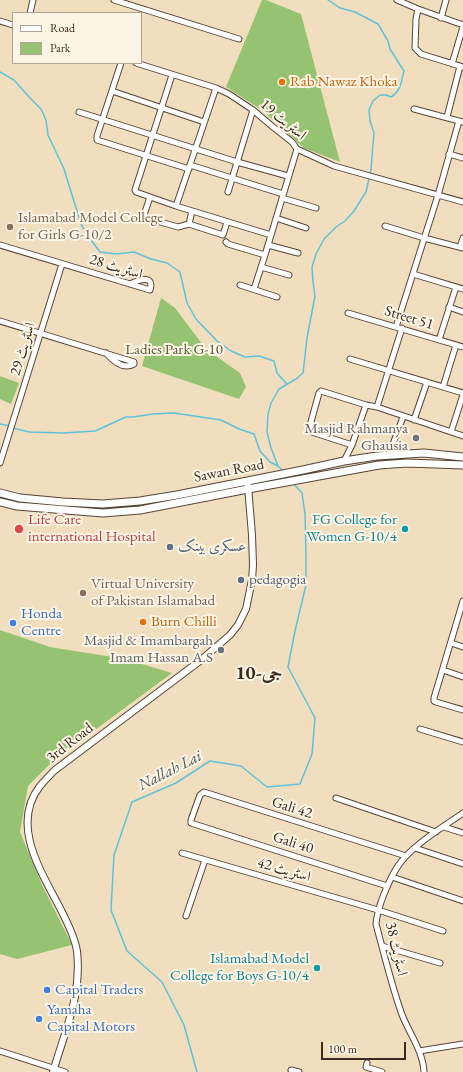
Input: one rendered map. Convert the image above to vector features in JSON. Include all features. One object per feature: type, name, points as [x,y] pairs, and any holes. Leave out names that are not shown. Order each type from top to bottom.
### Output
[{"type":"main road","name":"Sawan Road","points":[[0,493],[20,498],[103,504],[140,501],[177,495],[344,461],[377,456],[424,453],[463,457]]},
{"type":"main road","name":"Sawan Road","points":[[0,502],[17,506],[103,513],[140,510],[379,465],[407,463],[463,465]]},
{"type":"street","points":[[30,12],[33,0]]},
{"type":"street","points":[[114,0],[239,39]]},
{"type":"street","points":[[397,0],[463,26],[452,64]]},
{"type":"street","points":[[441,18],[446,0]]},
{"type":"street","points":[[418,9],[416,19],[415,48],[421,54],[462,67],[447,117]]},
{"type":"street","points":[[0,21],[12,25]]},
{"type":"street","points":[[121,64],[97,140],[147,156],[232,179],[316,208]]},
{"type":"street","name":"اسٹریٹ 19","points":[[139,64],[216,88],[229,94],[253,110],[292,142],[297,148],[334,166],[463,202]]},
{"type":"street","points":[[172,75],[135,190],[136,192],[271,235]]},
{"type":"street","points":[[176,206],[216,88]]},
{"type":"street","points":[[112,91],[204,122]]},
{"type":"street","points":[[396,327],[438,195],[449,154],[461,121],[414,109]]},
{"type":"street","points":[[228,192],[253,110]]},
{"type":"street","points":[[79,112],[237,162],[288,176]]},
{"type":"street","points":[[254,289],[297,148]]},
{"type":"street","points":[[449,154],[463,158]]},
{"type":"street","points":[[150,197],[144,215],[146,218],[178,227],[189,224],[223,235],[227,222]]},
{"type":"street","points":[[189,224],[192,211]]},
{"type":"street","points":[[276,218],[306,228]]},
{"type":"street","points":[[386,226],[424,238],[462,247],[463,238]]},
{"type":"street","points":[[226,242],[228,244],[265,256]]},
{"type":"street","name":"اسٹریٹ 28","points":[[0,245],[62,264],[150,290],[151,286],[150,282],[144,279],[137,280],[130,284]]},
{"type":"street","points":[[268,245],[298,254]]},
{"type":"street","name":"اسٹریٹ 29","points":[[0,463],[62,264]]},
{"type":"street","points":[[261,267],[289,275]]},
{"type":"street","points":[[413,274],[463,289]]},
{"type":"street","points":[[240,285],[277,297]]},
{"type":"street","points":[[439,340],[456,286]]},
{"type":"street","points":[[449,308],[463,312]]},
{"type":"street","name":"Street 51","points":[[348,313],[463,347]]},
{"type":"street","points":[[0,321],[106,353],[134,362],[134,364],[132,366],[118,364],[106,353]]},
{"type":"street","points":[[376,407],[402,328]]},
{"type":"street","points":[[443,387],[456,345]]},
{"type":"street","points":[[350,358],[463,394],[451,432]]},
{"type":"street","points":[[414,420],[427,382]]},
{"type":"street","points":[[352,446],[312,432],[309,429],[320,391],[376,407],[463,436]]},
{"type":"street","points":[[344,461],[352,446],[366,405]]},
{"type":"street","points":[[389,455],[404,417]]},
{"type":"street","name":"3rd Road","points":[[54,1070],[75,998],[78,982],[78,964],[72,933],[37,863],[28,836],[27,822],[29,809],[34,796],[40,787],[55,770],[201,660],[230,635],[238,624],[246,609],[252,580],[253,558],[251,515],[247,480]]},
{"type":"street","points":[[463,601],[462,610],[434,698],[434,701],[463,710]]},
{"type":"street","points":[[451,643],[463,647]]},
{"type":"street","points":[[442,670],[463,677]]},
{"type":"street","points":[[420,729],[463,742]]},
{"type":"street","name":"Gali 42","points":[[192,822],[191,820],[200,795],[204,792],[406,856]]},
{"type":"street","points":[[336,798],[436,832]]},
{"type":"street","name":"اسٹریٹ 38","points":[[424,1072],[419,1051],[402,1014],[389,975],[376,924],[378,910],[387,886],[398,866],[406,856],[463,813]]},
{"type":"street","name":"Gali 40","points":[[192,822],[387,886]]},
{"type":"street","points":[[444,827],[463,833]]},
{"type":"street","points":[[415,848],[463,864]]},
{"type":"street","name":"اسٹریٹ 42","points":[[182,853],[378,910],[443,931]]},
{"type":"street","points":[[186,916],[205,860]]},
{"type":"street","points":[[392,877],[463,901]]},
{"type":"street","points":[[382,946],[440,963]]},
{"type":"street","points":[[419,1051],[463,1044]]},
{"type":"street","points":[[0,1051],[54,1070],[65,1072]]},
{"type":"street","points":[[367,1062],[366,1067],[382,1072]]},
{"type":"street","points":[[291,1070],[299,1072]]},
{"type":"green space","points":[[262,0],[266,0],[301,14],[340,162],[304,148],[262,110],[226,87]]},
{"type":"green space","name":"Ladies Park G-10","points":[[161,298],[175,308],[206,349],[240,373],[246,387],[239,399],[142,366]]},
{"type":"green space","points":[[0,376],[19,383],[11,404],[0,399]]},
{"type":"green space","points":[[0,630],[50,647],[125,659],[172,673],[53,761],[28,786],[20,832],[42,885],[72,945],[17,959],[0,954]]},
{"type":"waterway","points":[[283,471],[278,466],[271,448],[267,432],[268,414],[271,403],[279,389],[303,373],[307,338],[315,296],[312,267],[316,254],[324,239],[354,211],[366,192],[371,169],[374,133],[370,121],[369,110],[373,101],[380,95],[391,97],[397,92],[404,71],[390,49],[388,41],[378,24],[355,12],[340,8],[328,0]]},
{"type":"waterway","points":[[0,72],[14,80],[41,109],[46,120],[48,135],[64,169],[81,224],[100,252],[116,254],[134,252],[151,259],[167,263],[180,272],[187,303],[196,319],[217,341],[231,351],[245,357],[259,356],[274,361],[277,373],[287,384]]},
{"type":"waterway","points":[[13,428],[29,432],[64,433],[95,431],[126,417],[174,413],[221,420],[239,429],[254,434],[260,451],[270,462],[278,466]]},
{"type":"waterway","points":[[0,424],[10,426]]},
{"type":"waterway","name":"Nallah Lai","points":[[197,1072],[184,1025],[162,982],[127,951],[111,910],[114,855],[132,802],[176,783],[210,761],[241,766],[267,787],[300,784],[312,754],[315,718],[288,667],[306,585],[305,514],[302,493],[293,483]]},
{"type":"place","name":"Rab Nawaz Khoka","points":[[282,82]]},
{"type":"place","name":"Islamabad Model College for Girls G-10/2","points":[[10,227]]},
{"type":"place","name":"Masjid Rahmanya Ghausia","points":[[416,438]]},
{"type":"place","name":"Life Care international Hospital","points":[[19,529]]},
{"type":"place","name":"FG College for Women G-10/4","points":[[405,529]]},
{"type":"place","name":"عسکری بینک","points":[[170,547]]},
{"type":"place","name":"pedagogia","points":[[241,580]]},
{"type":"place","name":"Virtual University of Pakistan Islamabad","points":[[83,593]]},
{"type":"place","name":"Burn Chilli","points":[[143,622]]},
{"type":"place","name":"Honda Centre","points":[[13,623]]},
{"type":"place","name":"Masjid & Imambargah Imam Hassan A.S","points":[[221,650]]},
{"type":"place","name":"Islamabad Model College for Boys G-10/4","points":[[317,968]]},
{"type":"place","name":"Capital Traders","points":[[47,990]]},
{"type":"place","name":"Yamaha Capital Motors","points":[[39,1019]]},
{"type":"district","name":"جی-10","points":[[259,674]]}]
